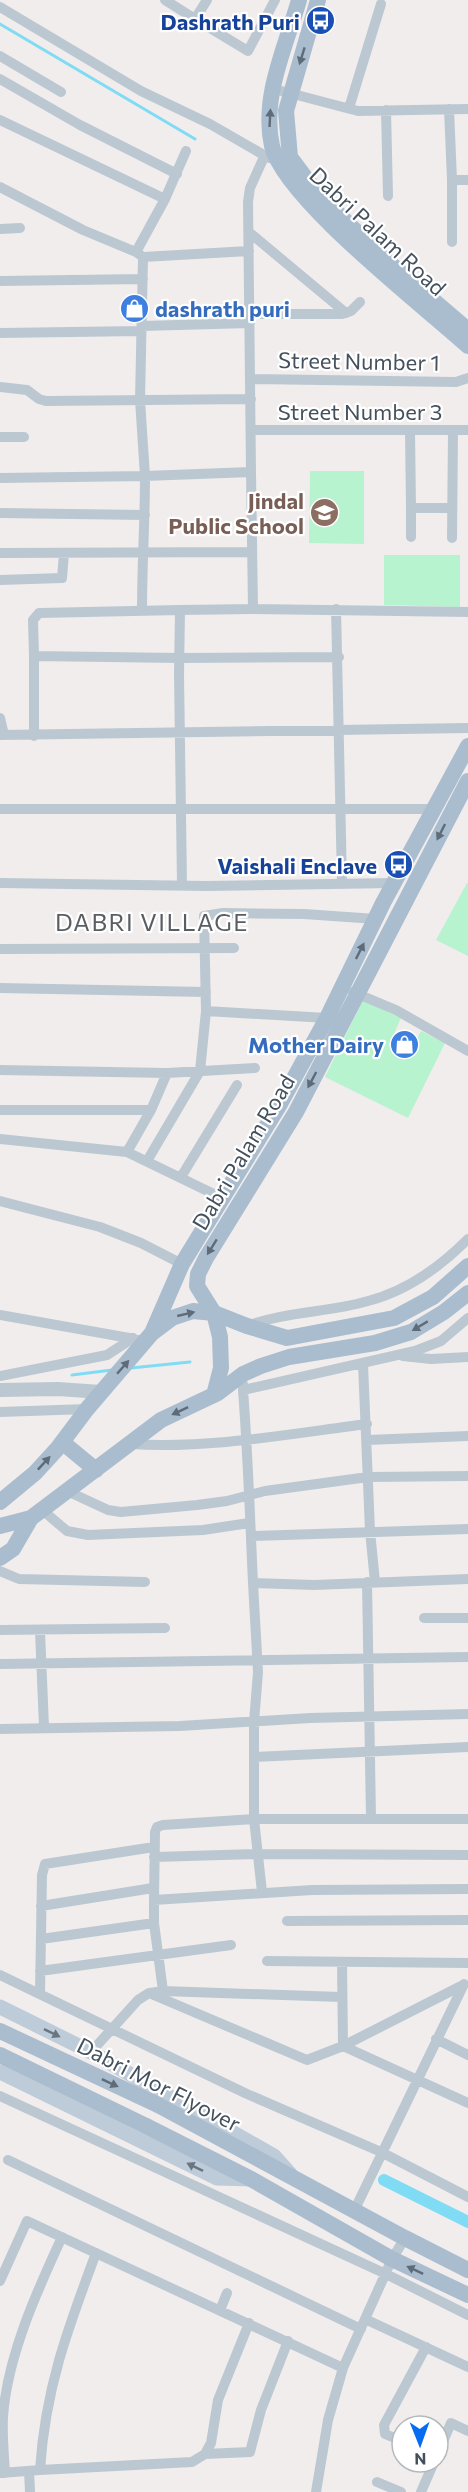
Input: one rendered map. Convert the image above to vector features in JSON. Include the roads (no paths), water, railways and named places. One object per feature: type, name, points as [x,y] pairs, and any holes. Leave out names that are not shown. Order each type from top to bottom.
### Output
[{"type":"main road","name":"Dabri Palam Road","points":[[299,0],[284,45],[274,89],[270,128],[277,158],[294,185],[362,254],[468,346]]},
{"type":"main road","name":"Dabri Palam Road","points":[[277,158],[286,111],[318,0]]},
{"type":"main road","name":"Dabri Palam Road","points":[[277,158],[317,193],[378,253],[468,330]]},
{"type":"main road","name":"Dabri Palam Road","points":[[143,1340],[182,1264],[280,1104],[327,1018],[394,882],[468,746]]},
{"type":"main road","name":"Dabri Palam Road","points":[[214,1395],[221,1368],[220,1337],[214,1313],[197,1286],[198,1274],[272,1153],[358,994],[468,781]]},
{"type":"main road","points":[[0,1502],[35,1473],[143,1340],[172,1318],[193,1311],[214,1313],[246,1326],[287,1338],[394,1318],[433,1297],[468,1266]]},
{"type":"main road","points":[[0,1526],[36,1514],[161,1420],[243,1382],[261,1366],[289,1357],[375,1343],[411,1332],[444,1312],[468,1293]]},
{"type":"main road","points":[[62,1442],[96,1470]]},
{"type":"main road","points":[[0,1558],[13,1549],[36,1514]]},
{"type":"main road","points":[[0,2007],[91,2052],[274,2156],[296,2181]]},
{"type":"main road","name":"Dabri Mor Flyover","points":[[0,2031],[158,2105],[296,2181],[468,2270]]},
{"type":"main road","name":"Dabri Mor Flyover","points":[[0,2055],[251,2180],[389,2266],[468,2295]]},
{"type":"main road","points":[[0,2072],[217,2178],[251,2180]]},
{"type":"street","points":[[165,0],[248,51],[275,0]]},
{"type":"street","points":[[195,19],[207,0]]},
{"type":"street","points":[[349,108],[381,4]]},
{"type":"street","points":[[0,7],[141,91],[277,158],[258,172],[250,188],[248,202],[253,609]]},
{"type":"street","points":[[0,56],[61,92]]},
{"type":"street","points":[[0,79],[80,125],[177,174]]},
{"type":"street","points":[[274,89],[358,111],[468,109]]},
{"type":"street","points":[[449,109],[452,242]]},
{"type":"street","points":[[386,110],[388,196]]},
{"type":"street","points":[[0,120],[165,199]]},
{"type":"street","points":[[142,610],[141,554],[145,515],[145,476],[140,400],[143,279],[139,255],[186,151]]},
{"type":"street","points":[[452,180],[468,180]]},
{"type":"street","points":[[0,187],[83,230],[139,255],[249,251]]},
{"type":"street","points":[[0,229],[20,228]]},
{"type":"street","points":[[250,233],[346,313]]},
{"type":"street","points":[[0,281],[143,279]]},
{"type":"street","points":[[0,333],[142,329],[346,313],[360,302]]},
{"type":"street","name":"Street Number 1","points":[[250,379],[456,382],[468,378]]},
{"type":"street","points":[[0,387],[27,390],[46,401],[250,399]]},
{"type":"street","name":"Street Number 3","points":[[252,430],[468,430]]},
{"type":"street","points":[[411,431],[411,537]]},
{"type":"street","points":[[452,538],[453,431]]},
{"type":"street","points":[[0,437],[24,437]]},
{"type":"street","points":[[0,478],[251,472]]},
{"type":"street","points":[[411,508],[452,508]]},
{"type":"street","points":[[0,513],[145,515]]},
{"type":"street","points":[[0,553],[252,552]]},
{"type":"street","points":[[0,580],[62,578],[64,553]]},
{"type":"street","points":[[34,735],[33,620],[39,613],[253,609],[468,612]]},
{"type":"street","points":[[336,609],[339,657],[338,731],[342,883]]},
{"type":"street","points":[[180,610],[182,885]]},
{"type":"street","points":[[34,656],[339,657]]},
{"type":"street","points":[[0,718],[2,735],[468,728]]},
{"type":"street","points":[[0,809],[433,809]]},
{"type":"street","points":[[0,884],[182,885],[394,882]]},
{"type":"street","points":[[147,1161],[201,1071],[206,1011],[204,919],[207,915],[304,914],[376,919]]},
{"type":"street","points":[[0,949],[234,948]]},
{"type":"street","points":[[342,986],[396,1010],[468,1051]]},
{"type":"street","points":[[0,988],[206,992]]},
{"type":"street","points":[[206,1011],[327,1018]]},
{"type":"street","points":[[0,1070],[167,1073],[255,1068]]},
{"type":"street","points":[[128,1152],[151,1110],[167,1073]]},
{"type":"street","points":[[180,1177],[237,1085]]},
{"type":"street","points":[[0,1110],[151,1110]]},
{"type":"street","points":[[0,1139],[128,1152],[222,1198]]},
{"type":"street","points":[[0,1201],[100,1227],[141,1243],[182,1264]]},
{"type":"street","points":[[246,1326],[271,1317],[368,1302],[402,1289],[439,1266],[468,1239]]},
{"type":"street","points":[[0,1315],[143,1340]]},
{"type":"street","points":[[262,1892],[254,1819],[254,1722],[258,1659],[249,1523],[251,1495],[243,1382],[363,1364],[400,1356],[441,1341],[468,1318]]},
{"type":"street","points":[[0,1376],[107,1355],[143,1340]]},
{"type":"street","points":[[400,1356],[431,1359],[468,1357]]},
{"type":"street","points":[[363,1364],[371,1582],[369,1659],[371,1818]]},
{"type":"street","points":[[0,1390],[103,1389]]},
{"type":"street","points":[[0,1412],[87,1409]]},
{"type":"street","points":[[130,1444],[159,1446],[247,1439],[367,1424]]},
{"type":"street","points":[[367,1440],[468,1436]]},
{"type":"street","points":[[67,1491],[108,1510],[121,1512],[197,1505],[368,1477],[468,1476]]},
{"type":"street","points":[[36,1514],[67,1531],[88,1535],[203,1530],[249,1523]]},
{"type":"street","points":[[251,1536],[468,1529]]},
{"type":"street","points":[[0,1571],[19,1579],[145,1582]]},
{"type":"street","points":[[253,1583],[314,1585],[468,1579]]},
{"type":"street","points":[[424,1618],[468,1618]]},
{"type":"street","points":[[0,1630],[165,1628]]},
{"type":"street","points":[[40,1631],[44,1727]]},
{"type":"street","points":[[0,1664],[468,1657]]},
{"type":"street","points":[[0,1729],[120,1728],[370,1716],[468,1714]]},
{"type":"street","points":[[237,1732],[254,1722]]},
{"type":"street","points":[[254,1757],[468,1747]]},
{"type":"street","points":[[163,1991],[154,1923],[154,1852],[155,1833],[158,1827],[254,1819],[468,1819]]},
{"type":"street","points":[[40,1994],[42,1875],[45,1864],[154,1852],[468,1855]]},
{"type":"street","points":[[41,1906],[153,1888]]},
{"type":"street","points":[[154,1900],[262,1892],[468,1889]]},
{"type":"street","points":[[287,1921],[468,1920]]},
{"type":"street","points":[[41,1939],[154,1923]]},
{"type":"street","points":[[40,1971],[231,1945]]},
{"type":"street","points":[[267,1961],[468,1963]]},
{"type":"street","points":[[342,1962],[343,2046]]},
{"type":"street","points":[[0,1975],[247,2094],[381,2152],[468,2197]]},
{"type":"street","points":[[149,1994],[296,2058],[307,2060],[343,2046],[466,1983]]},
{"type":"street","points":[[354,2211],[436,2039],[466,1983]]},
{"type":"street","points":[[91,2052],[138,2000],[149,1994],[163,1991],[341,1997]]},
{"type":"street","points":[[436,2039],[468,2055]]},
{"type":"street","points":[[343,2046],[468,2103]]},
{"type":"street","points":[[0,2096],[389,2266],[468,2315]]},
{"type":"street","points":[[8,2160],[363,2324],[426,2347],[468,2367]]},
{"type":"street","points":[[0,2281],[27,2221],[343,2368]]},
{"type":"street","points":[[62,2237],[19,2342],[3,2418],[3,2473],[192,2462],[205,2454],[250,2452],[261,2410],[288,2341]]},
{"type":"street","points":[[316,2492],[328,2420],[343,2368],[389,2266],[405,2238]]},
{"type":"street","points":[[30,2492],[51,2383],[66,2334],[96,2253]]},
{"type":"street","points":[[219,2310],[227,2293]]},
{"type":"street","points":[[205,2454],[211,2443],[218,2400],[249,2323]]},
{"type":"street","points":[[390,2436],[386,2434],[384,2425],[426,2347]]},
{"type":"street","points":[[450,2426],[451,2424],[468,2431]]},
{"type":"street","points":[[421,2492],[429,2474]]},
{"type":"street","points":[[377,2482],[401,2492]]},
{"type":"waterway","points":[[0,24],[195,139]]},
{"type":"waterway","points":[[131,1368],[190,1362]]},
{"type":"waterway","points":[[72,1375],[112,1370]]},
{"type":"waterway","points":[[384,2180],[468,2222]]},
{"type":"place","name":"Dashrath Puri","points":[[321,21]]},
{"type":"place","name":"dashrath puri","points":[[134,308]]},
{"type":"place","name":"Jindal Public School","points":[[325,513]]},
{"type":"place","name":"Vaishali Enclave","points":[[398,865]]},
{"type":"place","name":"Mother Dairy","points":[[405,1044]]},
{"type":"district","name":"DABRI VILLAGE","points":[[152,921]]}]
